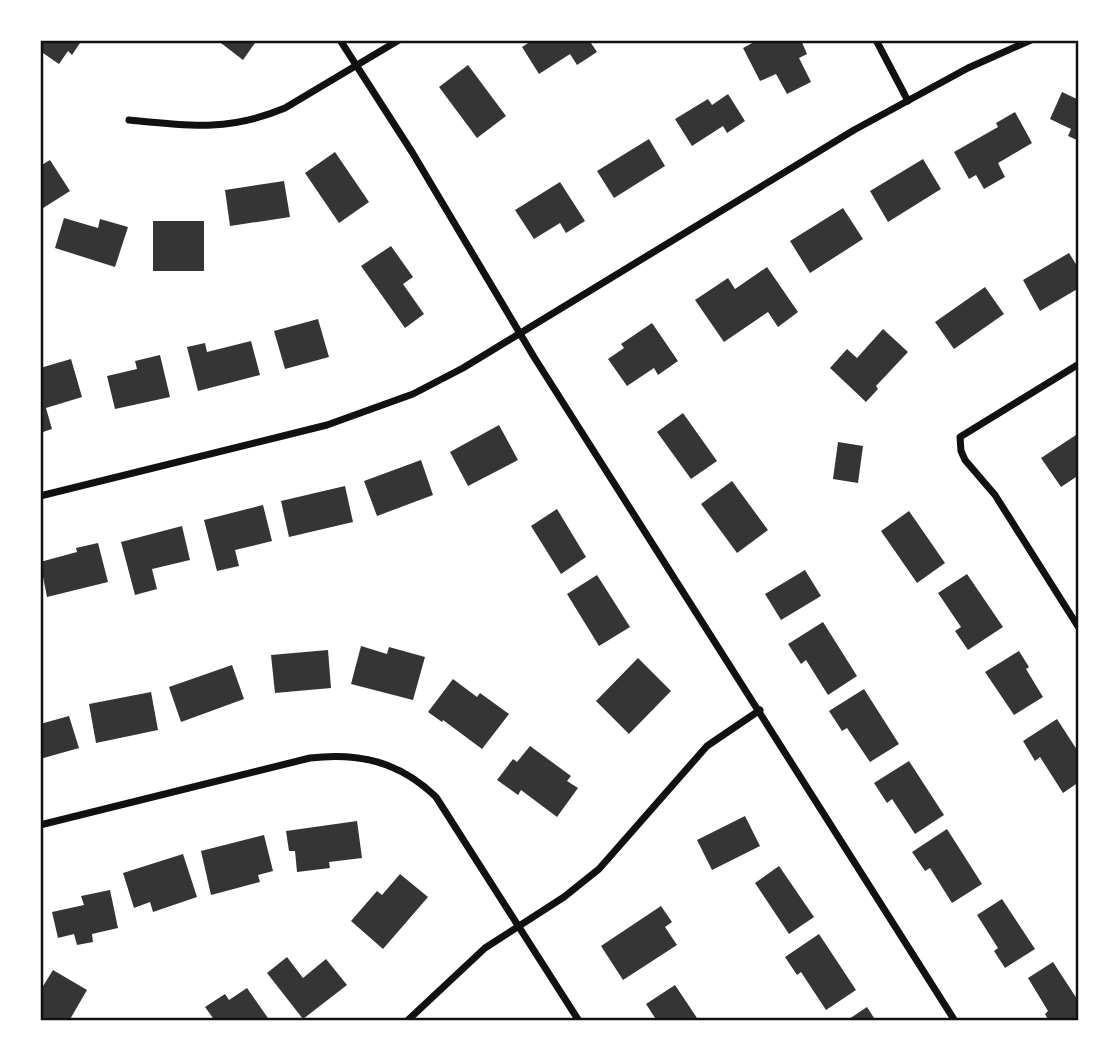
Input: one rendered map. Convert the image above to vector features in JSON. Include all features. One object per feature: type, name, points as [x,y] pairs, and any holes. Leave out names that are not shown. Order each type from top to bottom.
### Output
[{"type":"street","points":[[340,40],[412,152],[519,333],[955,1021]]},
{"type":"street","points":[[128,120],[197,127],[248,121],[285,108],[399,40]]},
{"type":"street","points":[[876,40],[908,100]]},
{"type":"street","points":[[40,496],[359,416],[413,394],[463,368],[854,130],[968,68],[1031,40]]},
{"type":"street","points":[[1079,364],[960,437],[965,460],[995,495],[1079,628]]},
{"type":"street","points":[[407,1021],[485,948],[564,897],[599,869],[707,746],[760,710]]},
{"type":"street","points":[[40,825],[310,758],[334,755],[368,758],[410,775],[436,797],[579,1021]]},
{"type":"building","points":[[40,40],[82,40],[72,55],[68,51],[59,64],[40,51]]},
{"type":"building","points":[[217,40],[257,40],[243,60]]},
{"type":"building","points":[[533,40],[589,40],[597,52],[577,65],[570,54],[539,74],[522,47]]},
{"type":"building","points":[[758,40],[801,40],[807,54],[799,58],[811,82],[787,94],[776,74],[760,81],[743,48]]},
{"type":"building","points":[[468,65],[506,116],[477,138],[439,87]]},
{"type":"building","points":[[1062,92],[1079,100],[1079,141],[1068,136],[1071,129],[1050,119]]},
{"type":"building","points":[[728,94],[745,121],[727,133],[723,126],[692,146],[675,119],[708,99],[712,105]]},
{"type":"building","points":[[1015,112],[1032,143],[998,163],[1005,177],[984,189],[976,175],[969,179],[954,152],[998,127],[996,123]]},
{"type":"building","points":[[649,139],[665,166],[614,198],[597,171]]},
{"type":"building","points":[[335,152],[369,202],[339,223],[305,173]]},
{"type":"building","points":[[923,159],[941,189],[888,222],[870,191]]},
{"type":"building","points":[[50,160],[70,191],[40,210],[40,166]]},
{"type":"building","points":[[284,181],[290,217],[230,226],[225,190]]},
{"type":"building","points":[[560,182],[585,221],[566,233],[560,223],[534,239],[515,210]]},
{"type":"building","points":[[843,208],[863,239],[810,273],[790,241]]},
{"type":"building","points":[[64,218],[98,228],[100,219],[128,227],[115,267],[55,248]]},
{"type":"building","points":[[153,221],[204,221],[204,271],[153,271]]},
{"type":"building","points":[[391,246],[413,277],[403,284],[424,314],[405,328],[361,266]]},
{"type":"building","points":[[1069,253],[1079,269],[1079,288],[1040,311],[1023,280]]},
{"type":"building","points":[[767,267],[798,312],[778,327],[768,312],[724,342],[695,300],[728,278],[735,289]]},
{"type":"building","points":[[985,287],[1004,314],[954,349],[935,322]]},
{"type":"building","points":[[318,319],[329,357],[285,369],[274,331]]},
{"type":"building","points":[[652,323],[678,361],[658,375],[654,368],[627,386],[608,359],[624,348],[621,344]]},
{"type":"building","points":[[883,329],[908,352],[876,386],[878,389],[866,402],[830,368],[847,349],[857,358]]},
{"type":"building","points":[[251,341],[260,375],[198,391],[187,347],[205,343],[207,352]]},
{"type":"building","points":[[160,355],[170,397],[115,409],[107,376],[137,369],[135,361]]},
{"type":"building","points":[[71,359],[82,397],[46,408],[52,429],[40,433],[40,368]]},
{"type":"building","points":[[683,413],[717,461],[691,479],[657,432]]},
{"type":"building","points":[[499,425],[518,460],[468,486],[450,452]]},
{"type":"building","points":[[1079,433],[1079,475],[1061,487],[1041,458]]},
{"type":"building","points":[[838,442],[863,446],[858,483],[833,479]]},
{"type":"building","points":[[421,460],[433,495],[377,516],[364,481]]},
{"type":"building","points":[[732,481],[768,530],[737,553],[701,504]]},
{"type":"building","points":[[345,486],[353,522],[289,537],[281,501]]},
{"type":"building","points":[[263,505],[272,541],[235,550],[239,566],[217,571],[204,520]]},
{"type":"building","points":[[557,509],[586,557],[561,574],[531,526]]},
{"type":"building","points":[[909,511],[945,563],[917,583],[881,531]]},
{"type":"building","points":[[182,526],[190,560],[152,569],[157,589],[135,595],[121,542]]},
{"type":"building","points":[[98,543],[108,582],[47,597],[40,562]]},
{"type":"building","points":[[805,570],[821,596],[781,620],[765,594]]},
{"type":"building","points":[[967,574],[1003,627],[968,650],[955,631],[961,627],[938,593]]},
{"type":"building","points":[[597,575],[630,627],[599,646],[567,594]]},
{"type":"building","points":[[823,622],[857,676],[828,695],[806,660],[801,664],[788,644]]},
{"type":"building","points":[[361,646],[387,654],[389,647],[425,657],[413,700],[351,684]]},
{"type":"building","points":[[328,650],[331,688],[275,693],[271,655]]},
{"type":"building","points":[[1019,651],[1029,667],[1026,669],[1043,697],[1014,715],[985,672]]},
{"type":"building","points":[[638,658],[671,691],[629,734],[596,701]]},
{"type":"building","points":[[232,665],[244,699],[181,722],[169,687]]},
{"type":"building","points":[[453,679],[477,697],[480,693],[509,714],[482,749],[428,712]]},
{"type":"building","points":[[864,689],[899,744],[870,762],[847,728],[842,731],[829,711]]},
{"type":"building","points":[[151,692],[158,730],[96,743],[89,704]]},
{"type":"building","points":[[69,716],[79,748],[40,759],[40,724]]},
{"type":"building","points":[[1057,719],[1079,753],[1079,782],[1063,793],[1040,757],[1035,761],[1023,741]]},
{"type":"building","points":[[530,746],[571,776],[567,781],[578,788],[557,817],[521,790],[518,795],[497,780],[513,759],[517,762]]},
{"type":"building","points":[[909,761],[944,815],[915,834],[892,799],[887,803],[874,783]]},
{"type":"building","points":[[745,816],[760,846],[712,870],[697,840]]},
{"type":"building","points":[[357,821],[362,858],[329,862],[330,868],[297,872],[295,851],[289,851],[286,831]]},
{"type":"building","points":[[947,829],[982,884],[952,903],[930,868],[925,871],[912,852]]},
{"type":"building","points":[[264,835],[273,871],[258,875],[260,882],[211,895],[201,851]]},
{"type":"building","points":[[183,854],[197,897],[153,912],[150,902],[134,908],[123,873]]},
{"type":"building","points":[[779,866],[814,917],[789,934],[755,883]]},
{"type":"building","points":[[400,874],[428,897],[383,949],[351,921],[377,891],[382,895]]},
{"type":"building","points":[[110,890],[118,928],[92,934],[93,942],[77,945],[74,934],[58,938],[52,912],[84,905],[81,896]]},
{"type":"building","points":[[1002,899],[1035,949],[1005,968],[994,951],[998,948],[977,915]]},
{"type":"building","points":[[661,906],[672,922],[665,927],[677,945],[623,980],[601,946]]},
{"type":"building","points":[[819,934],[856,990],[826,1010],[801,972],[797,975],[785,957]]},
{"type":"building","points":[[287,957],[303,978],[326,959],[347,985],[303,1019],[267,973]]},
{"type":"building","points":[[1053,962],[1079,1002],[1079,1017],[1072,1021],[1049,1021],[1045,1014],[1048,1011],[1028,978]]},
{"type":"building","points":[[53,970],[87,990],[69,1021],[40,1021],[40,991]]},
{"type":"building","points":[[675,985],[699,1021],[657,1021],[646,1004]]},
{"type":"building","points":[[247,988],[270,1021],[210,1021],[213,1018],[205,1007],[225,994],[229,1000]]},
{"type":"building","points":[[867,1007],[876,1021],[846,1021]]}]
